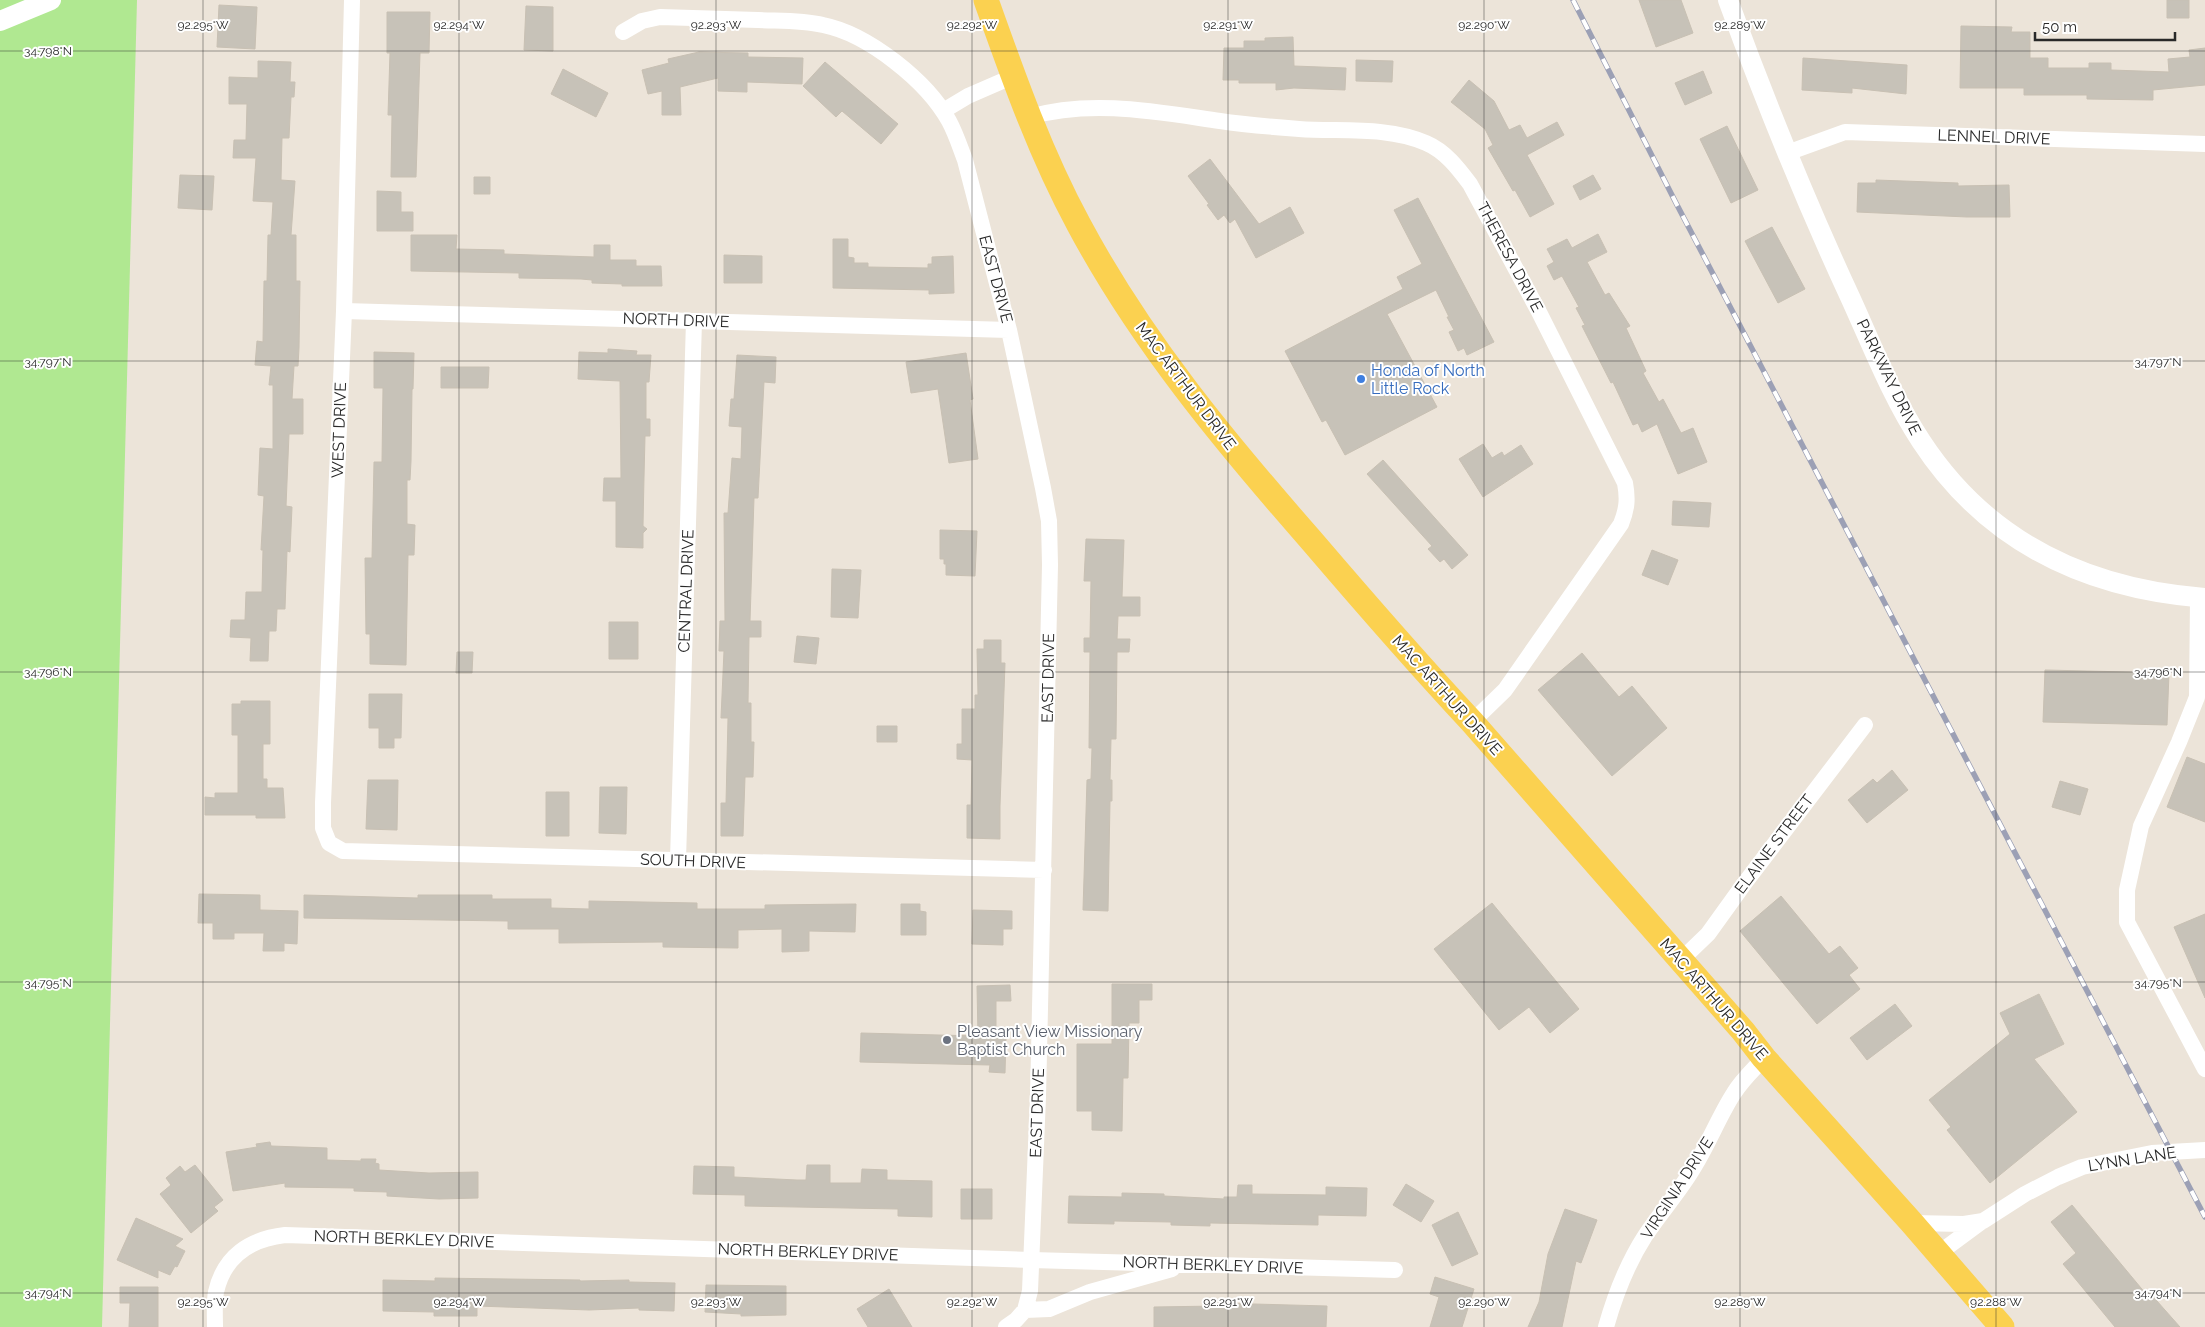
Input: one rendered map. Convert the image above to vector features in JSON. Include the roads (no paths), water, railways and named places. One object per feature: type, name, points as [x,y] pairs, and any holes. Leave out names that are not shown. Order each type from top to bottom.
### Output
[{"type":"main road","name":"MAC ARTHUR DRIVE","points":[[986,0],[1029,118],[1079,225],[1109,278],[1161,356],[1197,405],[1245,465],[1432,680],[1472,722],[1681,960],[1764,1058],[1939,1253],[2002,1327]]},
{"type":"street","points":[[0,21],[51,0]]},
{"type":"street","name":"WEST DRIVE","points":[[343,851],[329,843],[323,828],[323,804],[344,311],[352,0]]},
{"type":"street","name":"PARKWAY DRIVE","points":[[1728,0],[1822,237],[1898,400],[1919,440],[1943,474],[1995,524],[2032,549],[2068,567],[2129,587],[2202,598]]},
{"type":"street","name":"EAST DRIVE","points":[[623,32],[642,21],[660,17],[806,22],[824,25],[866,41],[910,76],[943,111],[957,136],[965,160],[1009,330],[1044,488],[1049,521],[1050,565],[1037,1141],[1030,1291],[1025,1310]]},
{"type":"street","points":[[943,111],[968,96],[1014,76]]},
{"type":"street","name":"THERESA DRIVE","points":[[1029,118],[1063,109],[1103,108],[1156,112],[1290,128],[1387,133],[1406,136],[1427,143],[1440,151],[1455,165],[1470,184],[1538,310],[1625,483],[1627,495],[1627,509],[1621,524],[1505,690],[1472,722]]},
{"type":"street","name":"LENNEL DRIVE","points":[[1787,152],[1845,132],[2205,144]]},
{"type":"street","name":"NORTH DRIVE","points":[[344,311],[1009,330]]},
{"type":"street","name":"CENTRAL DRIVE","points":[[678,860],[694,321]]},
{"type":"street","points":[[2202,598],[2197,697],[2141,826],[2127,890],[2127,922],[2205,1069]]},
{"type":"street","name":"ELAINE STREET","points":[[1681,960],[1708,934],[1749,876],[1865,726]]},
{"type":"street","name":"SOUTH DRIVE","points":[[343,851],[1044,870]]},
{"type":"street","name":"VIRGINIA DRIVE","points":[[1606,1327],[1614,1298],[1632,1257],[1693,1170],[1734,1093],[1742,1081],[1764,1058]]},
{"type":"street","name":"LYNN LANE","points":[[1939,1253],[2025,1194],[2082,1167],[2152,1153],[2205,1150]]},
{"type":"street","name":"LYNN LANE","points":[[1912,1223],[1964,1224],[1983,1221]]},
{"type":"street","name":"NORTH BERKLEY DRIVE","points":[[215,1327],[216,1294],[220,1278],[230,1262],[248,1245],[267,1237],[285,1235],[1395,1270]]},
{"type":"street","points":[[1006,1327],[1025,1310],[1049,1309],[1090,1292],[1195,1264]]},
{"type":"railway","points":[[1573,0],[1676,203],[2205,1217]]},
{"type":"place","name":"Honda of North Little Rock","points":[[1361,379]]},
{"type":"place","name":"Pleasant View Missionary Baptist Church","points":[[947,1040]]}]
